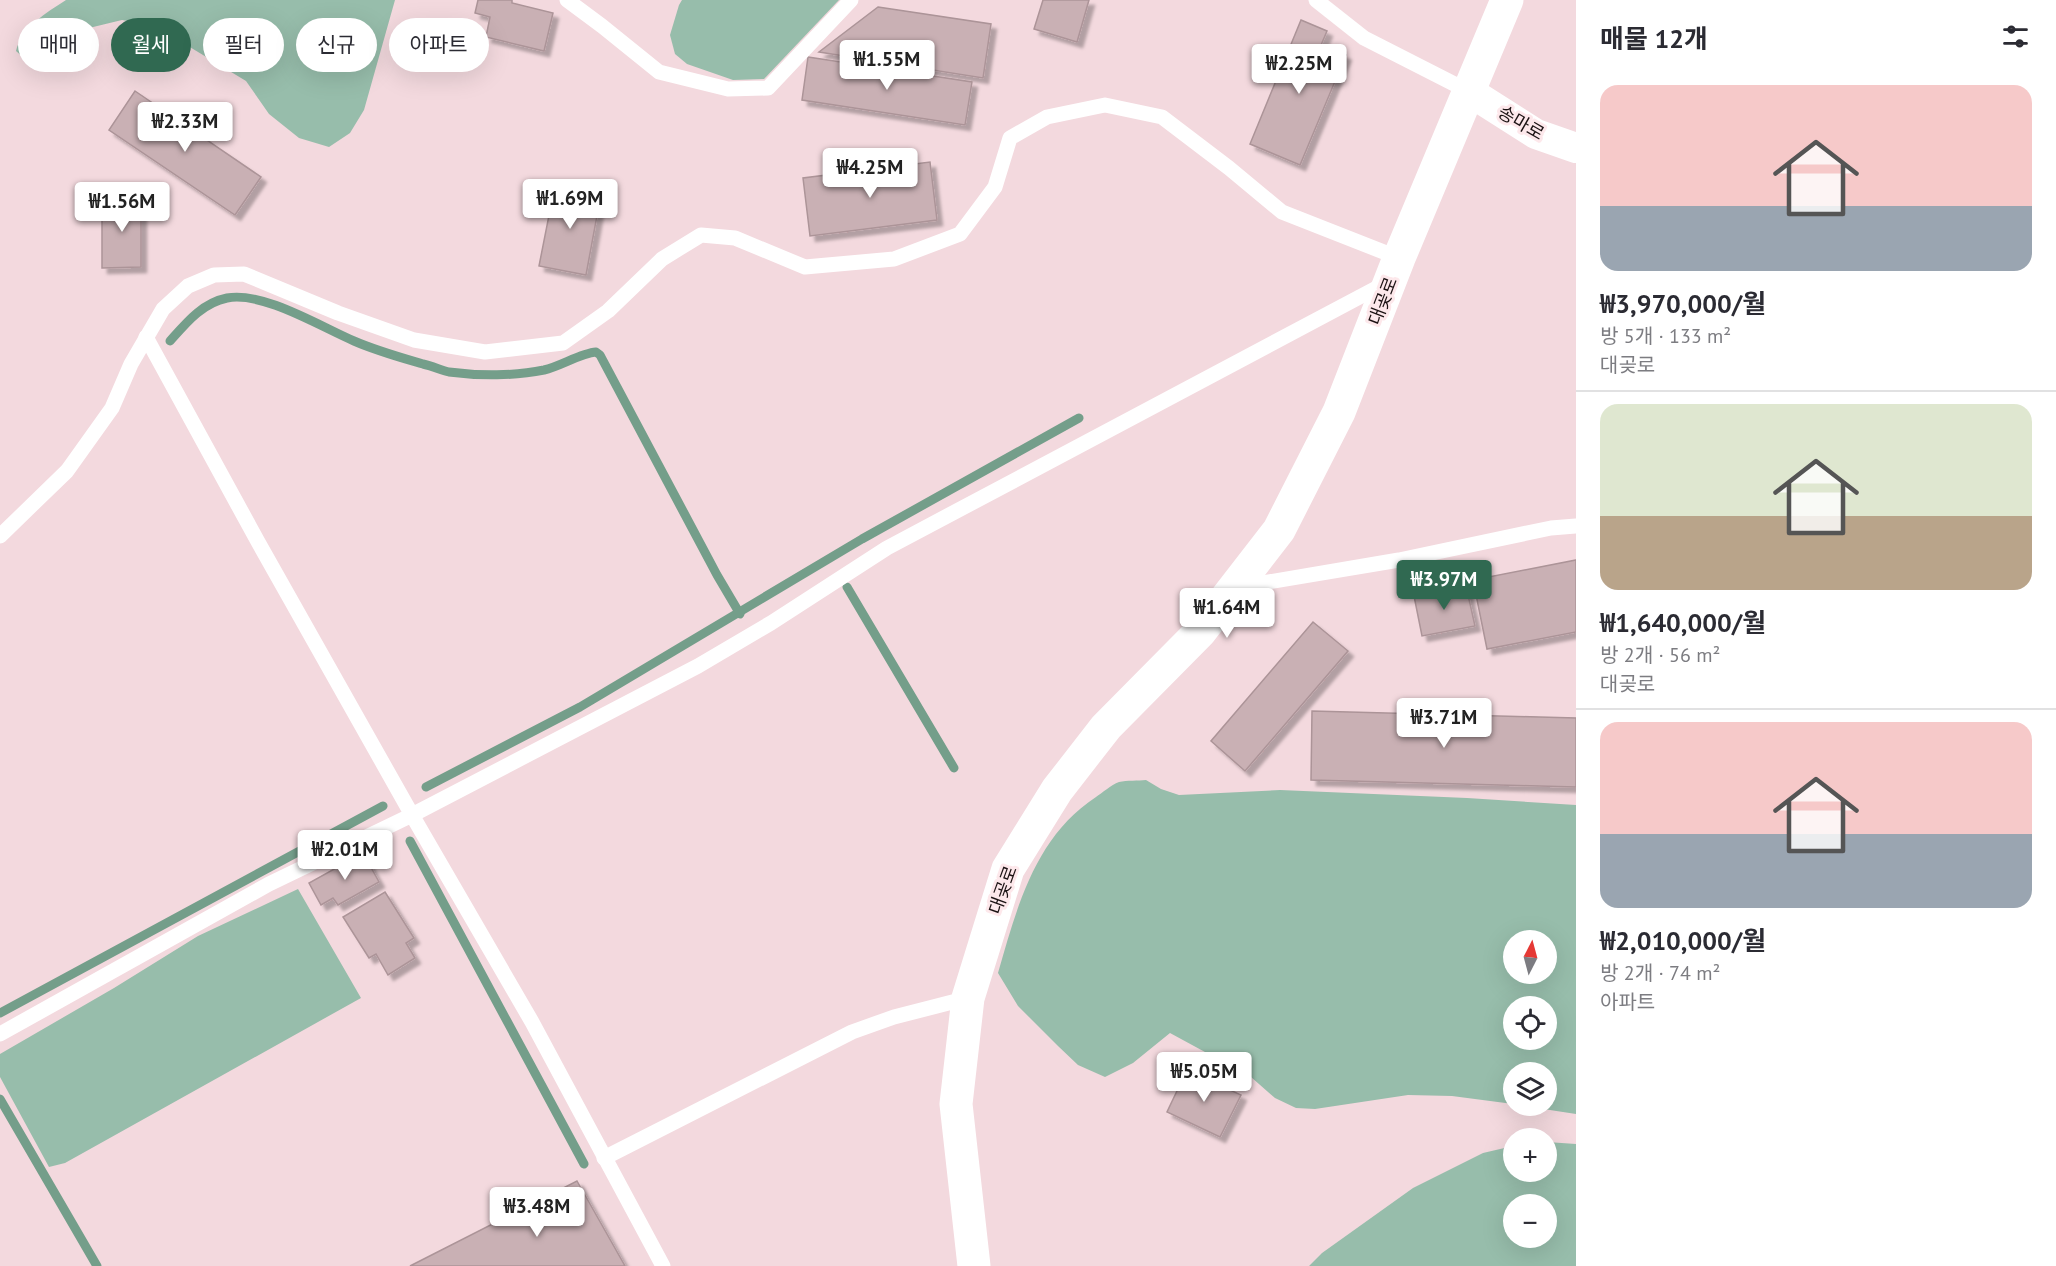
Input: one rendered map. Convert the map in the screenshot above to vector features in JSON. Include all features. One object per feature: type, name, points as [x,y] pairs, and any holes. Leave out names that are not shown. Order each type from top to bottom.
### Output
[{"type":"street","name":"대곶로","points":[[974,1266],[956,1104],[968,998],[1008,868],[1057,790],[1106,727],[1200,632],[1279,531],[1339,412],[1395,269],[1507,0]]},
{"type":"street","name":"송마로","points":[[1470,92],[1536,134],[1576,148]]},
{"type":"lane","points":[[567,0],[659,72],[728,88],[768,88],[851,0]]},
{"type":"lane","points":[[1316,0],[1364,38],[1470,92]]},
{"type":"lane","points":[[0,536],[67,471],[112,408],[131,364],[163,309],[188,286],[214,275],[244,274],[338,313],[414,340],[485,352],[563,343],[609,311],[662,259],[701,235],[735,238],[805,267],[894,259],[960,234],[995,187],[1010,138],[1047,117],[1105,105],[1162,117],[1282,212],[1395,269]]},
{"type":"lane","points":[[0,1034],[269,884],[411,815],[698,666],[908,537],[1395,269]]},
{"type":"lane","points":[[146,337],[256,540],[411,815],[532,1022],[663,1266]]},
{"type":"lane","points":[[1233,588],[1399,560],[1551,528],[1576,526]]},
{"type":"lane","points":[[604,1158],[852,1032],[894,1017],[968,998]]},
{"type":"green space","points":[[66,0],[395,0],[377,64],[377,18],[296,18],[296,72],[375,72],[364,110],[350,133],[329,147],[299,138],[269,114],[246,81],[231,72],[284,72],[284,18],[203,18],[203,55],[191,48],[191,18],[111,18],[111,23],[99,26],[99,18],[40,18]]},
{"type":"green space","points":[[682,0],[839,0],[764,79],[733,80],[687,64],[675,54],[670,35]]},
{"type":"green space","points":[[1146,780],[1161,789],[1179,795],[1280,790],[1576,805],[1576,1114],[1557,1111],[1557,1062],[1503,1062],[1503,1103],[1452,1096],[1408,1095],[1315,1109],[1296,1108],[1275,1098],[1251,1077],[1170,1033],[1133,1063],[1105,1077],[1078,1065],[1018,1006],[998,973],[1021,899],[1043,853],[1075,813],[1122,781]]},
{"type":"green space","points":[[298,889],[361,998],[65,1163],[49,1167],[0,1077],[0,1054],[198,936]]},
{"type":"green space","points":[[1557,1143],[1576,1144],[1576,1266],[1309,1266],[1322,1253],[1413,1188],[1483,1153],[1503,1148],[1503,1182],[1557,1182]]},
{"type":"building","points":[[478,0],[512,0],[512,3],[553,13],[544,51],[489,38],[490,17],[475,13]]},
{"type":"building","points":[[1043,0],[1089,0],[1077,42],[1034,29]]},
{"type":"building","points":[[878,7],[991,24],[983,78],[819,52]]},
{"type":"building","points":[[1301,20],[1327,31],[1321,45],[1346,55],[1300,165],[1250,144]]},
{"type":"building","points":[[808,57],[972,82],[965,125],[802,100]]},
{"type":"building","points":[[135,91],[261,177],[235,215],[109,130]]},
{"type":"building","points":[[930,162],[937,220],[810,236],[803,178]]},
{"type":"building","points":[[555,185],[601,194],[586,275],[539,266]]},
{"type":"building","points":[[141,198],[141,267],[102,268],[102,199]]},
{"type":"building","points":[[1576,560],[1576,632],[1487,649],[1473,580]]},
{"type":"building","points":[[1466,586],[1475,626],[1422,636],[1414,596]]},
{"type":"building","points":[[1313,622],[1348,651],[1245,771],[1211,741]]},
{"type":"building","points":[[1312,711],[1576,718],[1576,787],[1311,780]]},
{"type":"building","points":[[363,853],[379,882],[338,905],[333,898],[321,905],[309,883]]},
{"type":"building","points":[[385,892],[414,938],[406,943],[415,958],[388,975],[376,954],[369,958],[343,917]]},
{"type":"building","points":[[1187,1070],[1241,1095],[1220,1137],[1167,1112]]},
{"type":"building","points":[[577,1181],[625,1266],[410,1266]]},
{"type":"waterway","points":[[170,341],[182,327],[210,304],[227,298],[241,297],[292,312],[363,345],[449,372],[497,375],[533,372],[596,352],[600,355],[740,614]]},
{"type":"waterway","points":[[426,787],[580,707],[862,539],[1079,418]]},
{"type":"waterway","points":[[847,587],[954,768]]},
{"type":"waterway","points":[[0,1013],[383,806]]},
{"type":"waterway","points":[[410,841],[584,1164]]},
{"type":"waterway","points":[[0,1099],[97,1266]]}]
